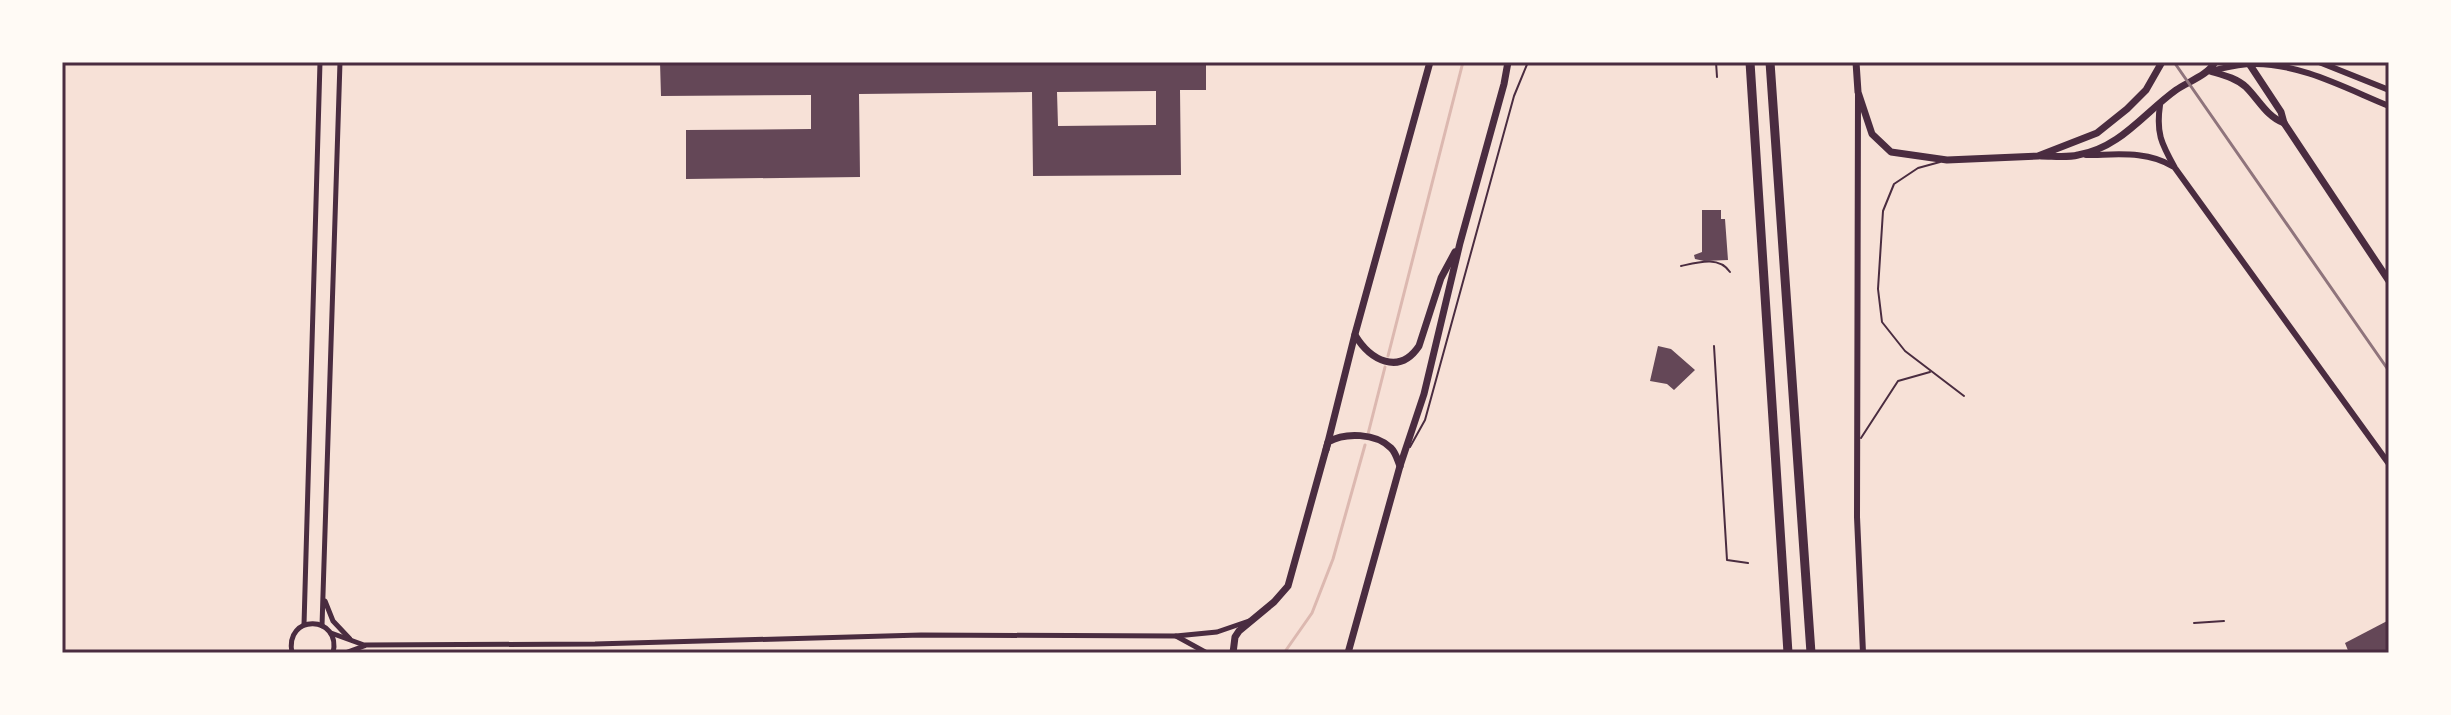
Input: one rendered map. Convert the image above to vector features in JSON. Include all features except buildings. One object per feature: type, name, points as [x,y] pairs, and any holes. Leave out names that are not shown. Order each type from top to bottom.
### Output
[{"type":"highway","points":[[1750,62],[1788,653]]},
{"type":"highway","points":[[1770,62],[1811,653]]},
{"type":"main road","points":[[1233,653],[1239,631],[1288,586],[1430,62]]},
{"type":"main road","points":[[1348,653],[1400,466],[1424,394],[1460,243],[1511,62]]},
{"type":"main road","points":[[1856,62],[1858,92],[1872,134],[1891,152],[1947,160],[2079,155],[2109,144],[2174,92],[2210,71],[2215,62]]},
{"type":"main road","points":[[2038,156],[2097,133],[2146,90],[2162,62]]},
{"type":"main road","points":[[2248,63],[2389,281]]},
{"type":"main road","points":[[2210,71],[2244,85],[2274,119],[2284,123]]},
{"type":"main road","points":[[1355,334],[1372,356],[1385,361],[1399,363],[1413,355],[1419,346],[1441,278],[1460,243]]},
{"type":"main road","points":[[1327,446],[1344,435],[1379,441],[1395,453],[1400,466]]},
{"type":"street","points":[[304,625],[320,62]]},
{"type":"street","points":[[322,626],[340,62]]},
{"type":"street","points":[[2319,62],[2389,90]]},
{"type":"street","points":[[2210,71],[2248,63],[2272,65],[2297,71],[2389,106]]},
{"type":"street","points":[[1858,92],[1857,517],[1863,653]]},
{"type":"street","points":[[2160,105],[2159,140],[2175,168],[2389,464]]},
{"type":"street","points":[[2079,155],[2144,155],[2158,158],[2175,168]]},
{"type":"street","points":[[323,595],[333,621],[354,642]]},
{"type":"street","points":[[292,653],[294,634],[304,625],[316,624],[364,645],[595,644],[921,635],[1176,636],[1217,632],[1250,620]]},
{"type":"street","points":[[331,633],[333,653]]},
{"type":"street","points":[[1176,636],[1207,653]]},
{"type":"street","points":[[348,652],[364,645]]},
{"type":"lane","points":[[1400,466],[1425,420],[1514,96],[1528,62]]},
{"type":"lane","points":[[1716,62],[1717,77]]},
{"type":"lane","points":[[1947,160],[1918,168],[1894,184],[1883,211],[1878,289],[1882,322],[1905,351],[1964,396]]},
{"type":"lane","points":[[1681,266],[1717,262],[1724,264],[1730,272]]},
{"type":"lane","points":[[1714,346],[1727,560],[1748,563]]},
{"type":"lane","points":[[1857,443],[1898,381],[1932,372]]},
{"type":"path","points":[[2194,623],[2224,621]]},
{"type":"waterway","points":[[1388,356],[1463,62]]},
{"type":"waterway","points":[[1368,434],[1385,367]]},
{"type":"waterway","points":[[1284,653],[1312,613],[1333,559],[1365,445]]},
{"type":"railway","points":[[2174,62],[2389,371]]}]
